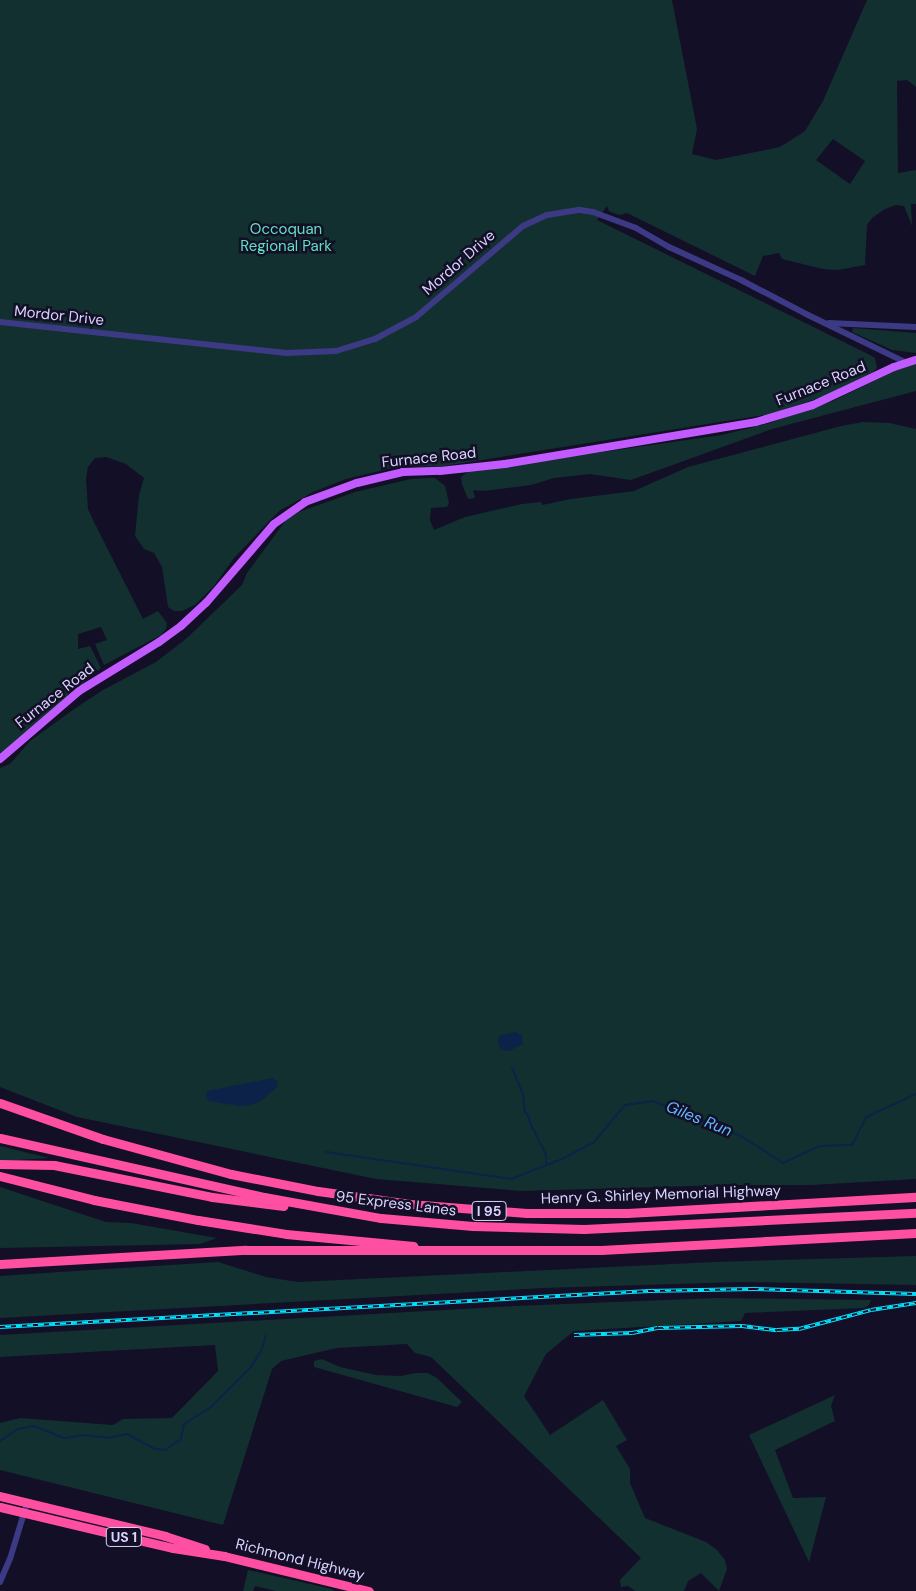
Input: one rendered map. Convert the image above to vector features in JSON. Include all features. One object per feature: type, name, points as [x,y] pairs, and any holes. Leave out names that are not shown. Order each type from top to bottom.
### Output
[{"type":"highway","name":"Henry G. Shirley Memorial Highway","points":[[0,1103],[103,1139],[176,1161],[286,1186],[410,1204],[517,1212],[618,1213],[916,1197]]},
{"type":"highway","name":"95 Express Lanes","points":[[0,1136],[19,1142],[321,1208],[382,1218],[453,1224],[584,1229],[916,1213]]},
{"type":"highway","points":[[0,1164],[54,1165],[212,1197],[321,1208]]},
{"type":"highway","points":[[4,1177],[111,1204],[224,1225],[330,1238],[468,1250]]},
{"type":"highway","points":[[0,1264],[246,1250],[642,1249],[916,1233]]},
{"type":"highway","name":"Richmond Highway","points":[[0,1496],[165,1536],[224,1556]]},
{"type":"highway","name":"Richmond Highway","points":[[0,1506],[173,1548],[224,1556],[369,1591]]},
{"type":"main road","name":"Furnace Road","points":[[0,759],[79,691],[181,626],[206,602],[274,524],[305,502],[357,483],[403,472],[440,472],[505,464],[756,422],[814,405],[905,362],[916,360]]},
{"type":"street","name":"Mordor Drive","points":[[0,322],[286,353],[336,351],[375,339],[416,317],[523,226],[550,214],[580,210],[593,212],[636,228],[669,247],[741,280],[808,316],[827,323],[905,362]]},
{"type":"street","points":[[827,323],[916,328]]},
{"type":"street","points":[[0,1582],[10,1560],[27,1503]]},
{"type":"green space","name":"Occoquan Regional Park","points":[[0,0],[672,0],[697,129],[692,154],[716,160],[780,147],[805,131],[823,101],[867,0],[916,0],[916,87],[907,80],[897,81],[898,173],[916,170],[916,204],[911,204],[912,226],[904,206],[896,205],[885,209],[872,218],[867,225],[865,265],[838,270],[823,269],[782,259],[779,253],[763,256],[755,276],[627,213],[619,215],[609,211],[607,206],[597,220],[870,355],[875,358],[877,368],[873,372],[822,397],[771,414],[444,466],[396,467],[346,479],[313,492],[279,511],[234,558],[214,586],[195,605],[182,611],[174,611],[168,607],[162,567],[154,553],[144,549],[135,536],[139,495],[144,478],[126,464],[106,457],[95,458],[88,467],[86,478],[88,509],[143,619],[158,611],[167,623],[166,629],[161,635],[104,665],[95,644],[107,640],[101,627],[78,634],[78,649],[90,646],[101,668],[0,755]],"holes":[[[833,139],[865,161],[850,184],[816,160]]]},
{"type":"green space","points":[[853,328],[916,333],[916,353],[892,350],[852,332]]},
{"type":"green space","points":[[916,363],[916,391],[772,429],[631,480],[590,474],[554,478],[531,485],[483,491],[473,490],[475,498],[468,499],[462,484],[461,477],[469,471],[722,435],[770,423],[835,400],[907,365]]},
{"type":"green space","points":[[863,422],[889,423],[916,429],[916,1179],[812,1185],[726,1185],[521,1191],[376,1179],[77,1117],[0,1087],[0,768],[10,764],[30,741],[77,707],[103,690],[156,662],[187,638],[242,585],[247,573],[286,520],[299,512],[355,492],[411,479],[435,478],[445,486],[449,503],[447,507],[431,508],[430,520],[434,530],[465,517],[522,504],[541,502],[542,505],[571,499],[634,491],[688,467],[841,426]]},
{"type":"green space","points":[[0,1146],[49,1158],[0,1161]]},
{"type":"green space","points":[[0,1187],[106,1222],[131,1223],[217,1238],[200,1244],[0,1248]]},
{"type":"green space","points":[[916,1256],[916,1285],[741,1282],[544,1288],[0,1318],[0,1276],[218,1262],[266,1277],[298,1282],[713,1262]]},
{"type":"green space","points":[[716,1298],[871,1300],[869,1305],[864,1308],[745,1313],[741,1321],[574,1331],[546,1354],[524,1396],[550,1435],[603,1400],[627,1440],[616,1446],[630,1469],[630,1483],[645,1518],[706,1542],[717,1550],[725,1560],[727,1569],[719,1591],[701,1573],[688,1581],[684,1591],[635,1591],[628,1586],[621,1587],[620,1580],[641,1558],[431,1357],[415,1353],[407,1344],[337,1348],[281,1361],[272,1369],[223,1525],[0,1470],[0,1423],[20,1418],[113,1425],[123,1419],[172,1418],[218,1371],[215,1345],[0,1357],[0,1335],[515,1306]]},
{"type":"green space","points":[[322,1359],[340,1367],[376,1375],[400,1376],[428,1373],[437,1378],[462,1402],[457,1407],[314,1367],[314,1361]]},
{"type":"green space","points":[[835,1395],[831,1406],[835,1421],[775,1450],[793,1498],[826,1497],[809,1562],[749,1435]]},
{"type":"green space","points":[[248,1570],[334,1591],[276,1591],[255,1586],[253,1591],[243,1591]]},
{"type":"water","points":[[515,1032],[522,1035],[523,1044],[509,1051],[501,1050],[498,1043],[499,1036]]},
{"type":"water","points":[[273,1078],[278,1082],[276,1088],[261,1101],[250,1105],[239,1106],[209,1101],[206,1098],[207,1091]]},
{"type":"waterway","points":[[512,1068],[523,1094],[525,1112],[546,1154],[546,1164]]},
{"type":"waterway","name":"Giles Run","points":[[326,1152],[511,1179],[562,1159],[594,1142],[625,1105],[653,1101],[741,1136],[783,1163],[819,1146],[852,1145],[866,1117],[916,1094]]},
{"type":"waterway","name":"Giles Run","points":[[0,1441],[18,1429],[34,1426],[64,1438],[85,1435],[108,1438],[127,1434],[155,1449],[165,1450],[181,1439],[184,1424],[211,1407],[251,1367],[261,1351],[266,1336]]},
{"type":"railway","points":[[0,1327],[649,1291],[753,1289],[916,1294]]},
{"type":"railway","points":[[574,1335],[632,1333],[658,1328],[742,1326],[777,1330],[799,1329],[871,1310],[916,1303]]}]
